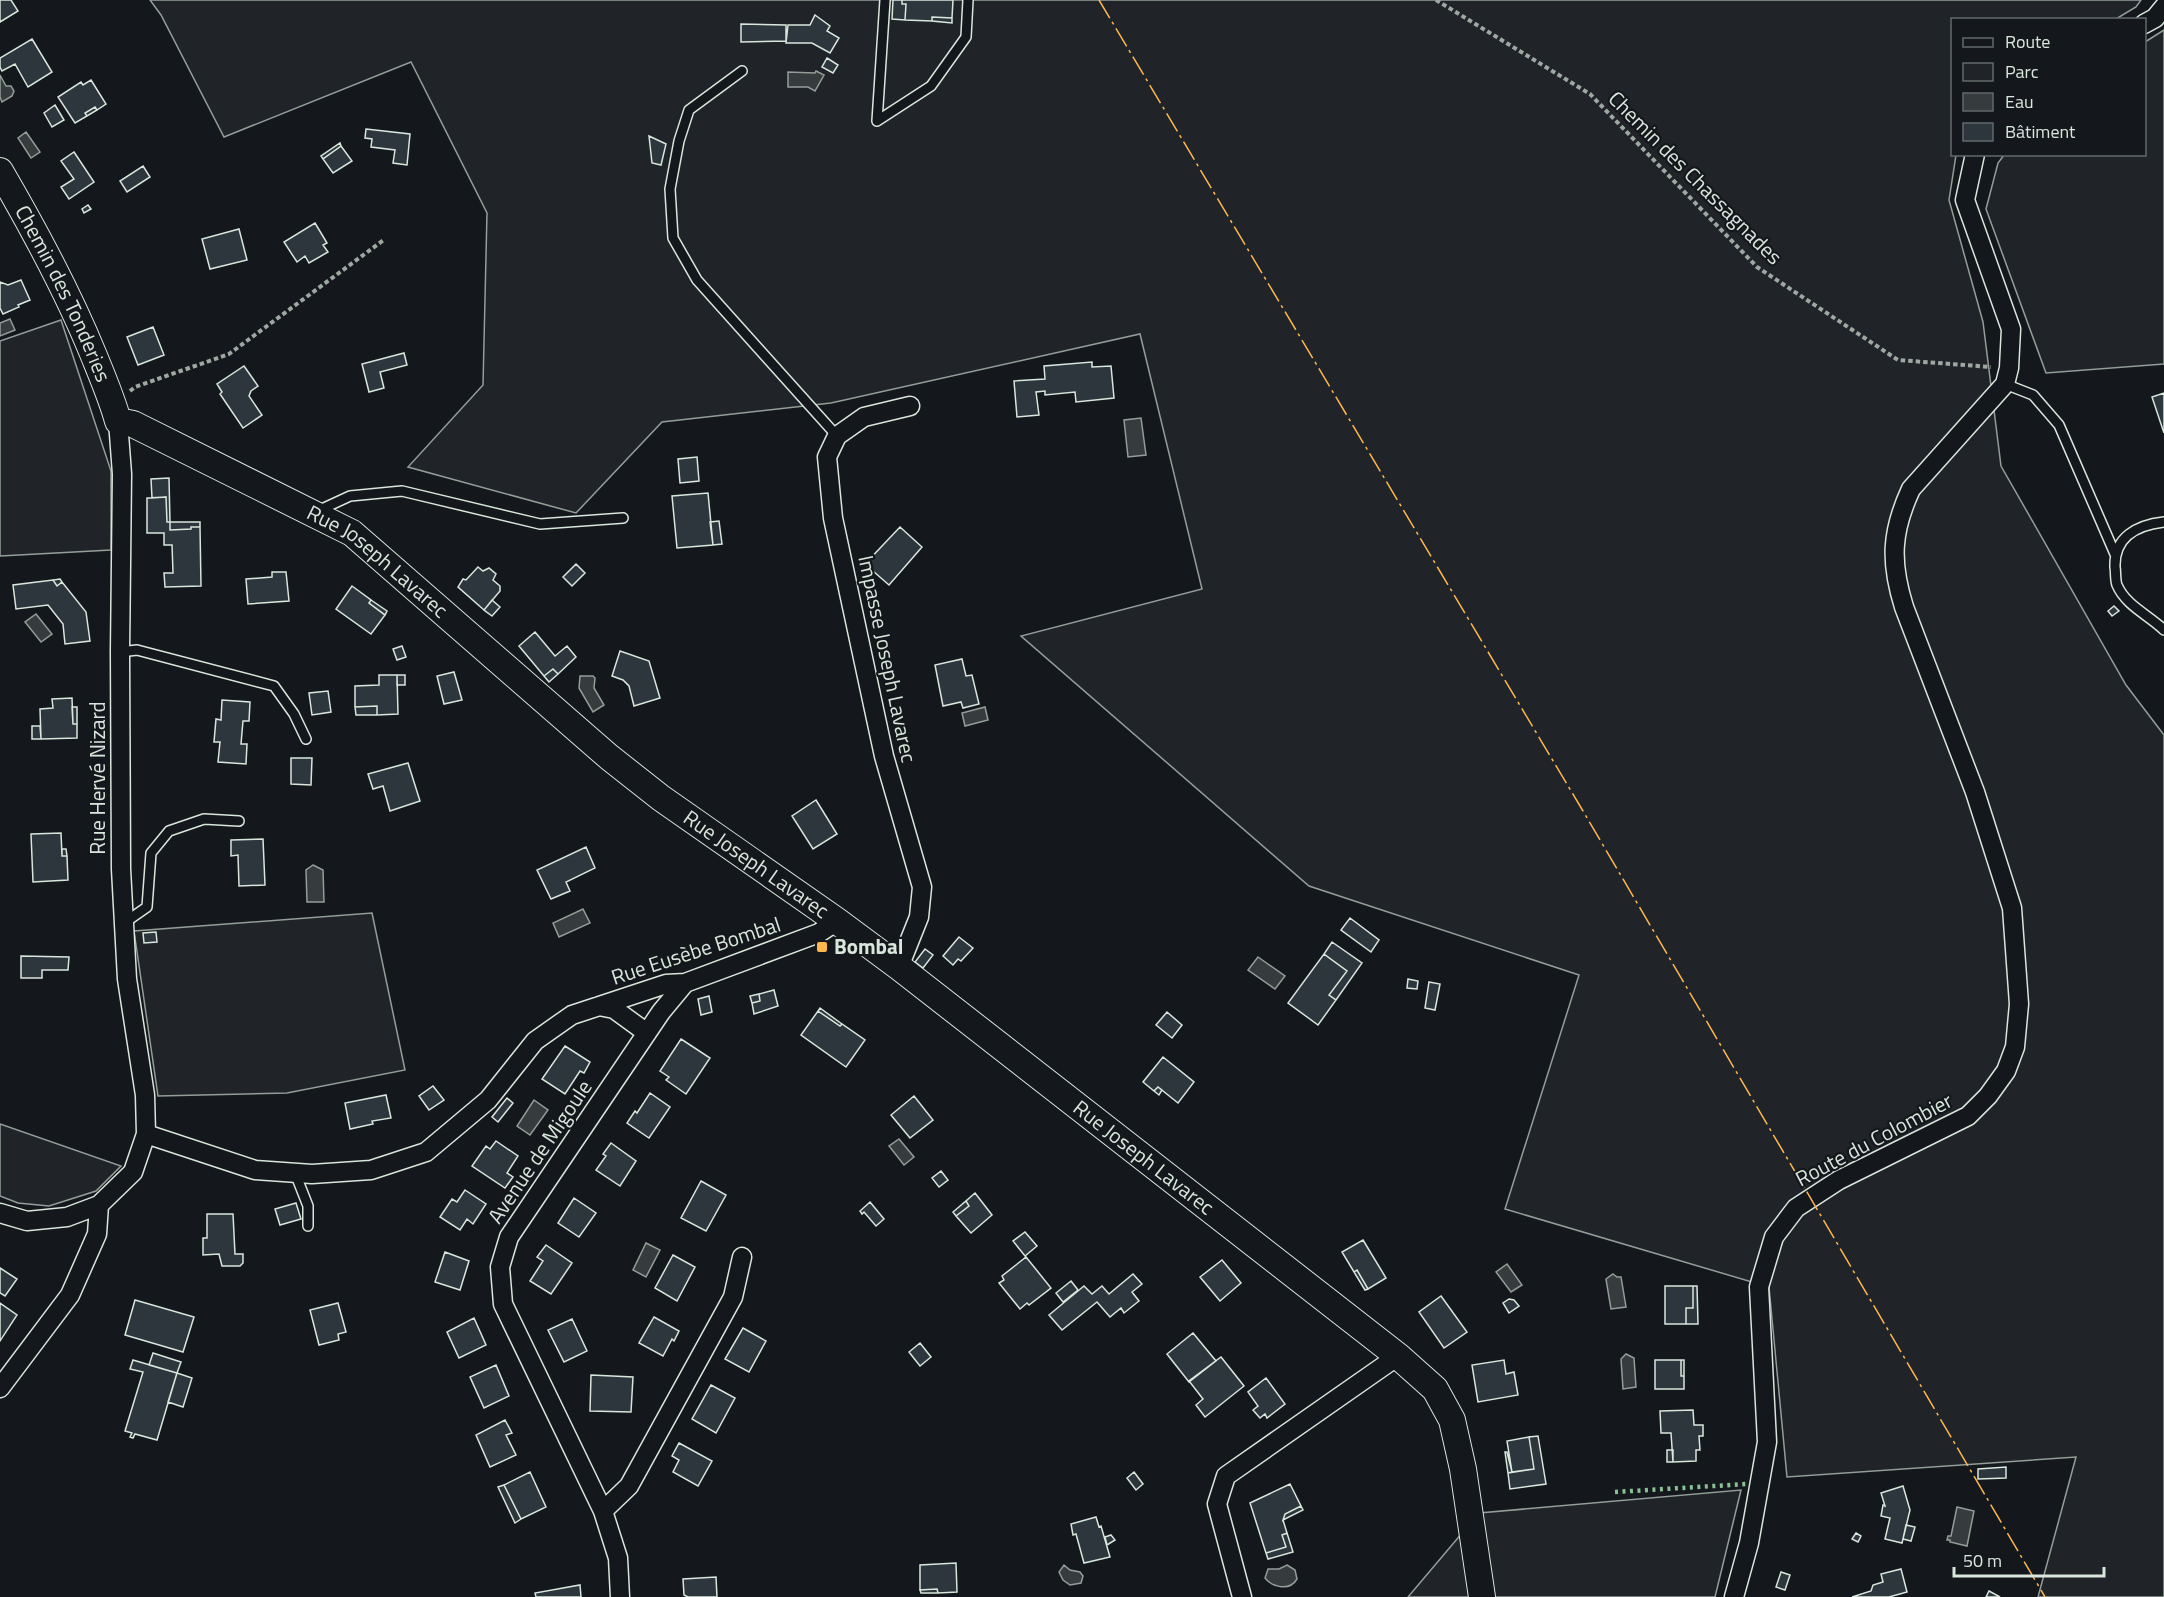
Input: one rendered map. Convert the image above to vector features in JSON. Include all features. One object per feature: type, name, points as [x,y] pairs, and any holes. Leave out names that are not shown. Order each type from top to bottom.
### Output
[{"type":"street","points":[[2146,23],[2155,18],[2164,7]]},
{"type":"street","points":[[1975,156],[1965,200],[2011,329],[2007,376]]},
{"type":"street","name":"Chemin des Tonderies","points":[[0,171],[52,264],[82,327],[115,412]]},
{"type":"street","name":"Route du Colombier","points":[[1734,1597],[1749,1543],[1767,1442],[1759,1287],[1774,1237],[1796,1208],[1839,1180],[1968,1116],[1988,1096],[2006,1071],[2015,1047],[2019,1004],[2012,908],[1975,792],[1904,607],[1897,585],[1893,559],[1895,534],[1901,509],[1911,489],[2007,376]]},
{"type":"street","points":[[837,436],[864,417],[910,405]]},
{"type":"street","name":"Rue Joseph Lavarec","points":[[115,412],[133,424],[352,533],[609,757],[661,798],[899,967],[1398,1356],[1435,1389],[1452,1420],[1463,1469],[1482,1597]]},
{"type":"street","name":"Rue Hervé Nizard","points":[[115,412],[122,474],[121,869],[127,979],[145,1095],[146,1134]]},
{"type":"street","name":"Impasse Joseph Lavarec","points":[[837,436],[827,457],[833,518],[884,756],[922,887],[919,917],[899,967]]},
{"type":"street","name":"Rue Eusèbe Bombal","points":[[146,1134],[255,1170],[312,1174],[371,1170],[426,1152],[488,1100],[535,1041],[572,1015],[666,984],[685,983],[819,933],[837,921]]},
{"type":"street","name":"Avenue de Migoule","points":[[621,1597],[618,1558],[603,1511],[503,1304],[500,1267],[509,1237],[647,1033],[685,983]]},
{"type":"street","name":"Rue Eusèbe Bombal","points":[[599,1006],[614,1009],[647,1033]]},
{"type":"street","points":[[0,1213],[27,1221],[67,1217],[99,1205],[133,1172],[146,1134]]},
{"type":"street","points":[[0,1388],[70,1295],[97,1234],[99,1205]]},
{"type":"street","points":[[603,1511],[629,1486],[727,1308],[733,1297],[742,1257]]},
{"type":"street","points":[[1242,1597],[1217,1504],[1226,1476],[1398,1356]]},
{"type":"lane","points":[[885,0],[877,122],[931,86],[966,37],[968,0]]},
{"type":"lane","points":[[742,71],[688,110],[679,141],[670,189],[673,238],[697,280],[837,436]]},
{"type":"lane","points":[[2007,376],[2033,394],[2059,426],[2115,554],[2116,584],[2134,607],[2164,630]]},
{"type":"lane","points":[[320,516],[324,508],[350,496],[402,491],[540,524],[623,518]]},
{"type":"lane","points":[[2115,554],[2123,538],[2153,523],[2164,522]]},
{"type":"lane","points":[[120,652],[137,650],[274,686],[294,714],[306,739]]},
{"type":"lane","points":[[124,923],[147,907],[151,853],[169,831],[204,819],[239,821]]},
{"type":"lane","points":[[295,1173],[308,1206],[308,1226]]},
{"type":"path","name":"Chemin des Chassagnades","points":[[1436,0],[1590,93],[1757,267],[1898,360],[2007,376]]},
{"type":"path","points":[[115,412],[135,387],[229,354],[385,239]]},
{"type":"green space","points":[[150,0],[2141,0],[2136,7],[2118,18],[1951,18],[1951,156],[1956,156],[1949,200],[1983,322],[2001,466],[2126,685],[2164,735],[2164,1597],[2038,1597],[2076,1457],[1787,1477],[1769,1287],[1505,1209],[1579,975],[1309,886],[1021,636],[1202,589],[1140,334],[831,403],[662,422],[576,513],[408,467],[483,385],[487,213],[411,62],[224,137],[161,15]]},
{"type":"green space","points":[[2164,30],[2164,364],[2046,373],[1986,209],[1998,163],[2003,156],[2146,156],[2146,41]]},
{"type":"green space","points":[[61,320],[111,471],[111,550],[0,556],[0,341]]},
{"type":"green space","points":[[372,913],[405,1070],[287,1093],[158,1096],[134,931]]},
{"type":"green space","points":[[0,1124],[121,1166],[96,1191],[49,1206],[18,1203],[0,1196]]},
{"type":"green space","points":[[1741,1490],[1715,1597],[1408,1597],[1479,1513]]},
{"type":"water","points":[[816,71],[824,75],[815,91],[808,87],[788,87],[788,72],[815,73]]},
{"type":"water","points":[[0,75],[6,86],[11,86],[14,91],[12,96],[2,102],[0,97]]},
{"type":"water","points":[[26,132],[40,152],[31,158],[18,138]]},
{"type":"water","points":[[10,319],[15,330],[0,336],[0,323]]},
{"type":"water","points":[[1141,418],[1146,455],[1128,457],[1124,420]]},
{"type":"water","points":[[36,614],[52,634],[41,642],[25,622]]},
{"type":"water","points":[[580,676],[595,678],[594,688],[604,705],[593,712],[579,688]]},
{"type":"water","points":[[985,707],[988,720],[965,726],[962,713]]},
{"type":"water","points":[[313,865],[323,870],[324,902],[307,902],[306,870]]},
{"type":"water","points":[[583,909],[590,923],[559,937],[553,923]]},
{"type":"water","points":[[1258,957],[1285,976],[1275,989],[1248,970]]},
{"type":"water","points":[[534,1100],[548,1110],[530,1135],[517,1126]]},
{"type":"water","points":[[899,1139],[914,1157],[904,1165],[889,1146]]},
{"type":"water","points":[[646,1243],[660,1250],[646,1277],[633,1270]]},
{"type":"water","points":[[1507,1264],[1522,1285],[1511,1292],[1496,1272]]},
{"type":"water","points":[[1613,1274],[1621,1277],[1626,1307],[1611,1309],[1606,1279]]},
{"type":"water","points":[[1626,1354],[1634,1358],[1636,1387],[1623,1389],[1621,1359]]},
{"type":"water","points":[[1957,1507],[1974,1511],[1967,1546],[1947,1540],[1948,1536],[1951,1536]]},
{"type":"water","points":[[1064,1565],[1070,1570],[1080,1572],[1083,1576],[1081,1583],[1070,1585],[1063,1580],[1059,1572]]},
{"type":"water","points":[[1287,1565],[1295,1570],[1297,1579],[1294,1583],[1281,1587],[1265,1578],[1268,1569],[1279,1569]]},
{"type":"building","points":[[0,0],[11,0],[18,11],[0,22]]},
{"type":"building","points":[[893,0],[902,0],[902,4],[906,4],[905,20],[892,19]]},
{"type":"building","points":[[902,0],[953,0],[952,18],[932,17],[932,21],[905,20],[906,4],[902,4]]},
{"type":"building","points":[[815,15],[830,26],[827,31],[839,38],[830,53],[812,43],[786,43],[788,25],[810,25]]},
{"type":"building","points":[[932,17],[952,18],[952,23],[932,21]]},
{"type":"building","points":[[741,24],[786,25],[786,41],[741,42]]},
{"type":"building","points":[[32,39],[52,72],[28,87],[15,64],[2,71],[0,58]]},
{"type":"building","points":[[827,58],[838,65],[833,73],[822,67]]},
{"type":"building","points":[[91,80],[106,104],[97,110],[95,107],[85,113],[87,116],[75,123],[58,97],[81,82],[83,85]]},
{"type":"building","points":[[55,105],[64,120],[52,127],[44,113]]},
{"type":"building","points":[[95,107],[97,110],[87,116],[85,113]]},
{"type":"building","points":[[366,129],[410,134],[407,165],[393,163],[395,150],[371,147],[372,139],[365,138]]},
{"type":"building","points":[[649,136],[666,144],[661,165],[652,163]]},
{"type":"building","points":[[340,143],[341,146],[323,159],[321,156]]},
{"type":"building","points":[[341,146],[352,161],[333,173],[323,159]]},
{"type":"building","points":[[74,152],[94,182],[69,199],[61,187],[74,179],[61,161]]},
{"type":"building","points":[[143,166],[150,177],[127,192],[120,181]]},
{"type":"building","points":[[88,205],[91,209],[84,213],[82,209]]},
{"type":"building","points":[[315,223],[327,243],[323,245],[328,252],[309,263],[305,256],[297,262],[284,242]]},
{"type":"building","points":[[239,229],[247,260],[210,269],[202,239]]},
{"type":"building","points":[[21,280],[30,300],[3,314],[0,308],[0,282],[8,285]]},
{"type":"building","points":[[153,327],[164,355],[138,365],[127,337]]},
{"type":"building","points":[[404,353],[407,365],[380,372],[384,388],[369,392],[362,364]]},
{"type":"building","points":[[1092,362],[1092,367],[1111,366],[1114,398],[1076,402],[1075,392],[1045,395],[1045,391],[1036,392],[1039,415],[1017,417],[1014,381],[1045,379],[1044,366]]},
{"type":"building","points":[[244,366],[258,386],[251,391],[249,396],[262,415],[243,428],[220,394],[222,392],[217,384]]},
{"type":"building","points":[[2164,393],[2164,433],[2152,397]]},
{"type":"building","points":[[697,457],[699,481],[680,483],[678,459]]},
{"type":"building","points":[[169,478],[170,522],[167,522],[166,497],[152,498],[151,479]]},
{"type":"building","points":[[708,493],[713,545],[677,548],[672,496]]},
{"type":"building","points":[[166,497],[167,522],[170,522],[170,530],[200,527],[201,586],[165,587],[164,573],[173,573],[172,545],[164,545],[164,533],[147,533],[147,498]]},
{"type":"building","points":[[719,521],[722,544],[713,545],[710,522]]},
{"type":"building","points":[[170,522],[200,522],[200,527],[170,530]]},
{"type":"building","points":[[900,527],[922,547],[889,585],[865,564]]},
{"type":"building","points":[[576,564],[585,573],[572,586],[563,577]]},
{"type":"building","points":[[478,567],[483,571],[489,568],[496,574],[493,580],[500,586],[500,591],[484,610],[458,587],[463,579],[466,580]]},
{"type":"building","points":[[272,572],[286,572],[289,601],[248,604],[246,579],[272,577]]},
{"type":"building","points":[[60,579],[62,582],[57,586],[53,580]]},
{"type":"building","points":[[53,580],[57,586],[62,582],[86,612],[90,641],[65,644],[63,624],[48,605],[16,609],[13,585]]},
{"type":"building","points":[[352,586],[371,600],[369,603],[385,615],[371,634],[336,609]]},
{"type":"building","points":[[371,600],[387,611],[385,615],[369,603]]},
{"type":"building","points":[[492,600],[500,607],[492,616],[484,610]]},
{"type":"building","points":[[2114,606],[2119,611],[2112,616],[2108,611]]},
{"type":"building","points":[[535,632],[555,656],[567,646],[576,657],[558,674],[553,669],[544,676],[519,646]]},
{"type":"building","points":[[402,646],[406,657],[397,660],[393,649]]},
{"type":"building","points":[[620,651],[649,661],[660,698],[634,706],[629,686],[623,680],[612,676]]},
{"type":"building","points":[[962,659],[966,676],[972,675],[979,704],[963,708],[961,702],[943,706],[935,665]]},
{"type":"building","points":[[553,669],[558,674],[549,682],[544,676]]},
{"type":"building","points":[[454,672],[462,700],[444,704],[437,676]]},
{"type":"building","points":[[379,675],[397,675],[398,714],[377,715],[377,706],[355,707],[355,686],[379,685]]},
{"type":"building","points":[[397,675],[405,675],[405,685],[397,685]]},
{"type":"building","points":[[328,691],[331,712],[312,715],[309,693]]},
{"type":"building","points":[[72,698],[73,724],[77,724],[77,738],[41,739],[40,709],[53,708],[52,699]]},
{"type":"building","points":[[222,700],[250,702],[249,721],[243,721],[241,744],[247,744],[246,764],[218,762],[220,742],[214,742],[216,719],[221,720]]},
{"type":"building","points":[[377,706],[377,715],[356,715],[355,707]]},
{"type":"building","points":[[72,707],[77,707],[77,724],[73,724]]},
{"type":"building","points":[[32,726],[40,726],[41,739],[32,739]]},
{"type":"building","points":[[291,758],[312,758],[311,785],[291,784]]},
{"type":"building","points":[[408,763],[420,801],[390,811],[383,786],[373,789],[368,774]]},
{"type":"building","points":[[816,800],[837,834],[813,849],[792,816]]},
{"type":"building","points":[[61,833],[62,856],[67,856],[68,880],[33,882],[31,834]]},
{"type":"building","points":[[263,839],[265,885],[239,886],[238,855],[231,856],[231,840]]},
{"type":"building","points":[[586,847],[595,868],[566,882],[570,891],[551,899],[537,870]]},
{"type":"building","points":[[62,849],[66,849],[67,856],[62,856]]},
{"type":"building","points":[[1350,918],[1379,940],[1371,952],[1341,930]]},
{"type":"building","points":[[156,932],[157,942],[144,943],[143,933]]},
{"type":"building","points":[[959,937],[973,948],[961,961],[958,959],[953,965],[943,956]]},
{"type":"building","points":[[1332,942],[1362,963],[1336,1000],[1329,995],[1347,971],[1324,954]]},
{"type":"building","points":[[925,949],[933,955],[923,968],[915,962]]},
{"type":"building","points":[[1324,954],[1347,971],[1329,995],[1336,1000],[1318,1025],[1288,1003]]},
{"type":"building","points":[[21,956],[69,957],[68,970],[42,970],[42,978],[21,978]]},
{"type":"building","points":[[1408,979],[1418,981],[1417,989],[1407,988]]},
{"type":"building","points":[[1429,982],[1440,984],[1435,1010],[1425,1008]]},
{"type":"building","points":[[774,990],[778,1006],[754,1014],[752,1003],[760,1001],[759,994]]},
{"type":"building","points":[[759,994],[760,1001],[752,1003],[750,996]]},
{"type":"building","points":[[709,996],[712,1012],[701,1015],[698,999]]},
{"type":"building","points":[[820,1008],[842,1024],[840,1026],[818,1011]]},
{"type":"building","points":[[818,1011],[865,1040],[846,1067],[801,1035]]},
{"type":"building","points":[[1167,1012],[1182,1025],[1172,1038],[1156,1025]]},
{"type":"building","points":[[681,1039],[710,1058],[686,1094],[666,1080],[669,1077],[660,1071]]},
{"type":"building","points":[[565,1046],[590,1062],[584,1073],[580,1071],[565,1094],[542,1079]]},
{"type":"building","points":[[1163,1057],[1194,1082],[1178,1103],[1158,1087],[1154,1091],[1143,1082]]},
{"type":"building","points":[[433,1086],[444,1100],[429,1110],[419,1096]]},
{"type":"building","points":[[1158,1087],[1162,1090],[1159,1095],[1154,1091]]},
{"type":"building","points":[[650,1093],[670,1107],[649,1138],[627,1123],[635,1111],[637,1113]]},
{"type":"building","points":[[386,1095],[391,1118],[372,1121],[373,1124],[350,1129],[345,1103]]},
{"type":"building","points":[[914,1096],[933,1120],[910,1138],[891,1115]]},
{"type":"building","points":[[507,1098],[513,1103],[498,1122],[492,1117]]},
{"type":"building","points":[[496,1141],[518,1156],[507,1173],[513,1177],[505,1188],[472,1166],[486,1146],[490,1149]]},
{"type":"building","points":[[611,1143],[636,1161],[620,1186],[596,1170],[606,1156],[603,1154]]},
{"type":"building","points":[[941,1171],[948,1180],[939,1187],[932,1178]]},
{"type":"building","points":[[701,1181],[726,1195],[706,1231],[681,1218]]},
{"type":"building","points":[[465,1190],[486,1204],[473,1224],[467,1219],[460,1230],[440,1217],[452,1199],[457,1202]]},
{"type":"building","points":[[975,1193],[992,1215],[971,1233],[956,1216],[969,1206],[966,1201]]},
{"type":"building","points":[[574,1198],[596,1213],[579,1237],[558,1223]]},
{"type":"building","points":[[966,1201],[969,1206],[956,1216],[953,1212]]},
{"type":"building","points":[[870,1202],[884,1219],[876,1226],[864,1212],[862,1214],[860,1211]]},
{"type":"building","points":[[296,1203],[301,1219],[280,1225],[275,1209]]},
{"type":"building","points":[[207,1214],[233,1214],[235,1254],[243,1254],[243,1263],[240,1266],[222,1266],[219,1254],[203,1255],[203,1238],[207,1238]]},
{"type":"building","points":[[1025,1232],[1037,1246],[1025,1256],[1013,1241]]},
{"type":"building","points":[[1363,1240],[1386,1278],[1368,1289],[1357,1270],[1354,1272],[1342,1252]]},
{"type":"building","points":[[546,1245],[572,1263],[551,1294],[530,1281],[543,1261],[537,1257]]},
{"type":"building","points":[[445,1252],[469,1261],[460,1290],[435,1282]]},
{"type":"building","points":[[673,1255],[695,1267],[677,1301],[655,1288]]},
{"type":"building","points":[[1026,1257],[1051,1288],[1020,1309],[999,1283],[1004,1280],[1002,1276]]},
{"type":"building","points":[[1222,1260],[1241,1283],[1220,1301],[1200,1277]]},
{"type":"building","points":[[0,1268],[17,1279],[5,1296],[0,1293]]},
{"type":"building","points":[[1357,1270],[1368,1289],[1365,1290],[1354,1272]]},
{"type":"building","points":[[1133,1274],[1142,1284],[1132,1292],[1139,1301],[1124,1313],[1121,1308],[1110,1317],[1097,1302],[1062,1330],[1049,1315],[1084,1286],[1092,1294],[1102,1286],[1109,1294]]},
{"type":"building","points":[[1071,1281],[1078,1290],[1063,1302],[1056,1293]]},
{"type":"building","points":[[1665,1286],[1693,1286],[1693,1308],[1686,1308],[1686,1324],[1665,1324]]},
{"type":"building","points":[[1693,1286],[1697,1286],[1698,1324],[1686,1324],[1686,1308],[1693,1308]]},
{"type":"building","points":[[1441,1296],[1467,1332],[1444,1348],[1419,1312]]},
{"type":"building","points":[[1509,1299],[1514,1300],[1519,1306],[1509,1313],[1503,1303]]},
{"type":"building","points":[[135,1300],[194,1317],[183,1352],[125,1335]]},
{"type":"building","points":[[0,1303],[17,1315],[0,1341]]},
{"type":"building","points":[[338,1303],[346,1332],[338,1334],[339,1340],[319,1345],[310,1310]]},
{"type":"building","points":[[654,1317],[679,1331],[663,1356],[639,1343]]},
{"type":"building","points":[[474,1318],[486,1345],[459,1358],[447,1332]]},
{"type":"building","points":[[572,1319],[587,1351],[564,1362],[548,1330]]},
{"type":"building","points":[[743,1328],[766,1341],[749,1372],[725,1359]]},
{"type":"building","points":[[1193,1333],[1216,1361],[1189,1382],[1167,1354]]},
{"type":"building","points":[[920,1343],[931,1357],[920,1366],[909,1352]]},
{"type":"building","points":[[153,1353],[181,1362],[177,1373],[149,1365]]},
{"type":"building","points":[[1221,1357],[1244,1386],[1205,1417],[1196,1405],[1203,1399],[1189,1381]]},
{"type":"building","points":[[133,1360],[177,1373],[157,1440],[135,1434],[133,1438],[130,1437],[132,1433],[125,1431],[143,1372],[130,1369]]},
{"type":"building","points":[[1504,1360],[1506,1374],[1514,1372],[1518,1395],[1478,1402],[1472,1365]]},
{"type":"building","points":[[1655,1360],[1681,1360],[1684,1389],[1655,1389]]},
{"type":"building","points":[[1681,1360],[1684,1360],[1684,1376],[1681,1376]]},
{"type":"building","points":[[496,1365],[509,1396],[484,1408],[470,1377]]},
{"type":"building","points":[[177,1373],[192,1378],[183,1407],[168,1402]]},
{"type":"building","points":[[591,1375],[633,1377],[631,1412],[590,1411]]},
{"type":"building","points":[[1266,1378],[1285,1404],[1267,1418],[1265,1414],[1260,1418],[1253,1410],[1258,1406],[1248,1392]]},
{"type":"building","points":[[711,1385],[735,1398],[716,1433],[692,1419]]},
{"type":"building","points":[[1693,1410],[1694,1425],[1703,1425],[1703,1436],[1699,1436],[1700,1450],[1696,1450],[1696,1461],[1673,1462],[1671,1433],[1661,1433],[1660,1411]]},
{"type":"building","points":[[505,1420],[512,1433],[506,1435],[516,1455],[490,1467],[476,1435]]},
{"type":"building","points":[[1538,1436],[1546,1484],[1510,1489],[1508,1473],[1534,1469],[1529,1437]]},
{"type":"building","points":[[1529,1437],[1534,1469],[1512,1472],[1507,1441]]},
{"type":"building","points":[[679,1443],[712,1461],[698,1486],[673,1472],[679,1460],[672,1456]]},
{"type":"building","points":[[1667,1450],[1673,1450],[1673,1462],[1667,1462]]},
{"type":"building","points":[[1505,1452],[1507,1452],[1512,1472],[1508,1473]]},
{"type":"building","points":[[2006,1467],[2006,1478],[1978,1479],[1978,1469]]},
{"type":"building","points":[[530,1472],[546,1507],[521,1519],[504,1485]]},
{"type":"building","points":[[1134,1472],[1143,1484],[1136,1490],[1127,1478]]},
{"type":"building","points":[[1290,1484],[1301,1506],[1285,1514],[1283,1520],[1287,1533],[1282,1535],[1286,1547],[1266,1553],[1250,1503]]},
{"type":"building","points":[[504,1485],[521,1519],[515,1523],[498,1487]]},
{"type":"building","points":[[1903,1486],[1910,1510],[1902,1543],[1885,1539],[1890,1518],[1881,1516],[1883,1505],[1885,1506],[1881,1493]]},
{"type":"building","points":[[1301,1506],[1303,1510],[1283,1520],[1285,1514]]},
{"type":"building","points":[[1096,1517],[1110,1557],[1084,1563],[1071,1524]]},
{"type":"building","points":[[1906,1525],[1915,1527],[1911,1541],[1903,1539]]},
{"type":"building","points":[[1287,1533],[1293,1552],[1268,1559],[1266,1553],[1286,1547],[1282,1535]]},
{"type":"building","points":[[1856,1533],[1861,1536],[1858,1542],[1852,1539]]},
{"type":"building","points":[[1111,1535],[1115,1540],[1107,1545],[1105,1537]]},
{"type":"building","points":[[956,1563],[957,1592],[938,1593],[937,1589],[920,1590],[920,1565]]},
{"type":"building","points":[[1901,1569],[1907,1592],[1889,1597],[1852,1597],[1871,1591],[1873,1585],[1883,1582],[1881,1574]]},
{"type":"building","points":[[1781,1572],[1790,1575],[1785,1590],[1776,1587]]},
{"type":"building","points":[[716,1577],[717,1597],[684,1595],[683,1579]]},
{"type":"building","points":[[580,1585],[581,1597],[536,1597],[535,1593]]},
{"type":"building","points":[[937,1589],[938,1593],[921,1593],[920,1590]]},
{"type":"building","points":[[1989,1591],[2000,1597],[1986,1597]]},
{"type":"hedge","points":[[1615,1492],[1747,1484]]},
{"type":"power","points":[[1099,0],[1583,811],[2045,1597]]},
{"type":"place","name":"Bombal","points":[[822,947]]}]
